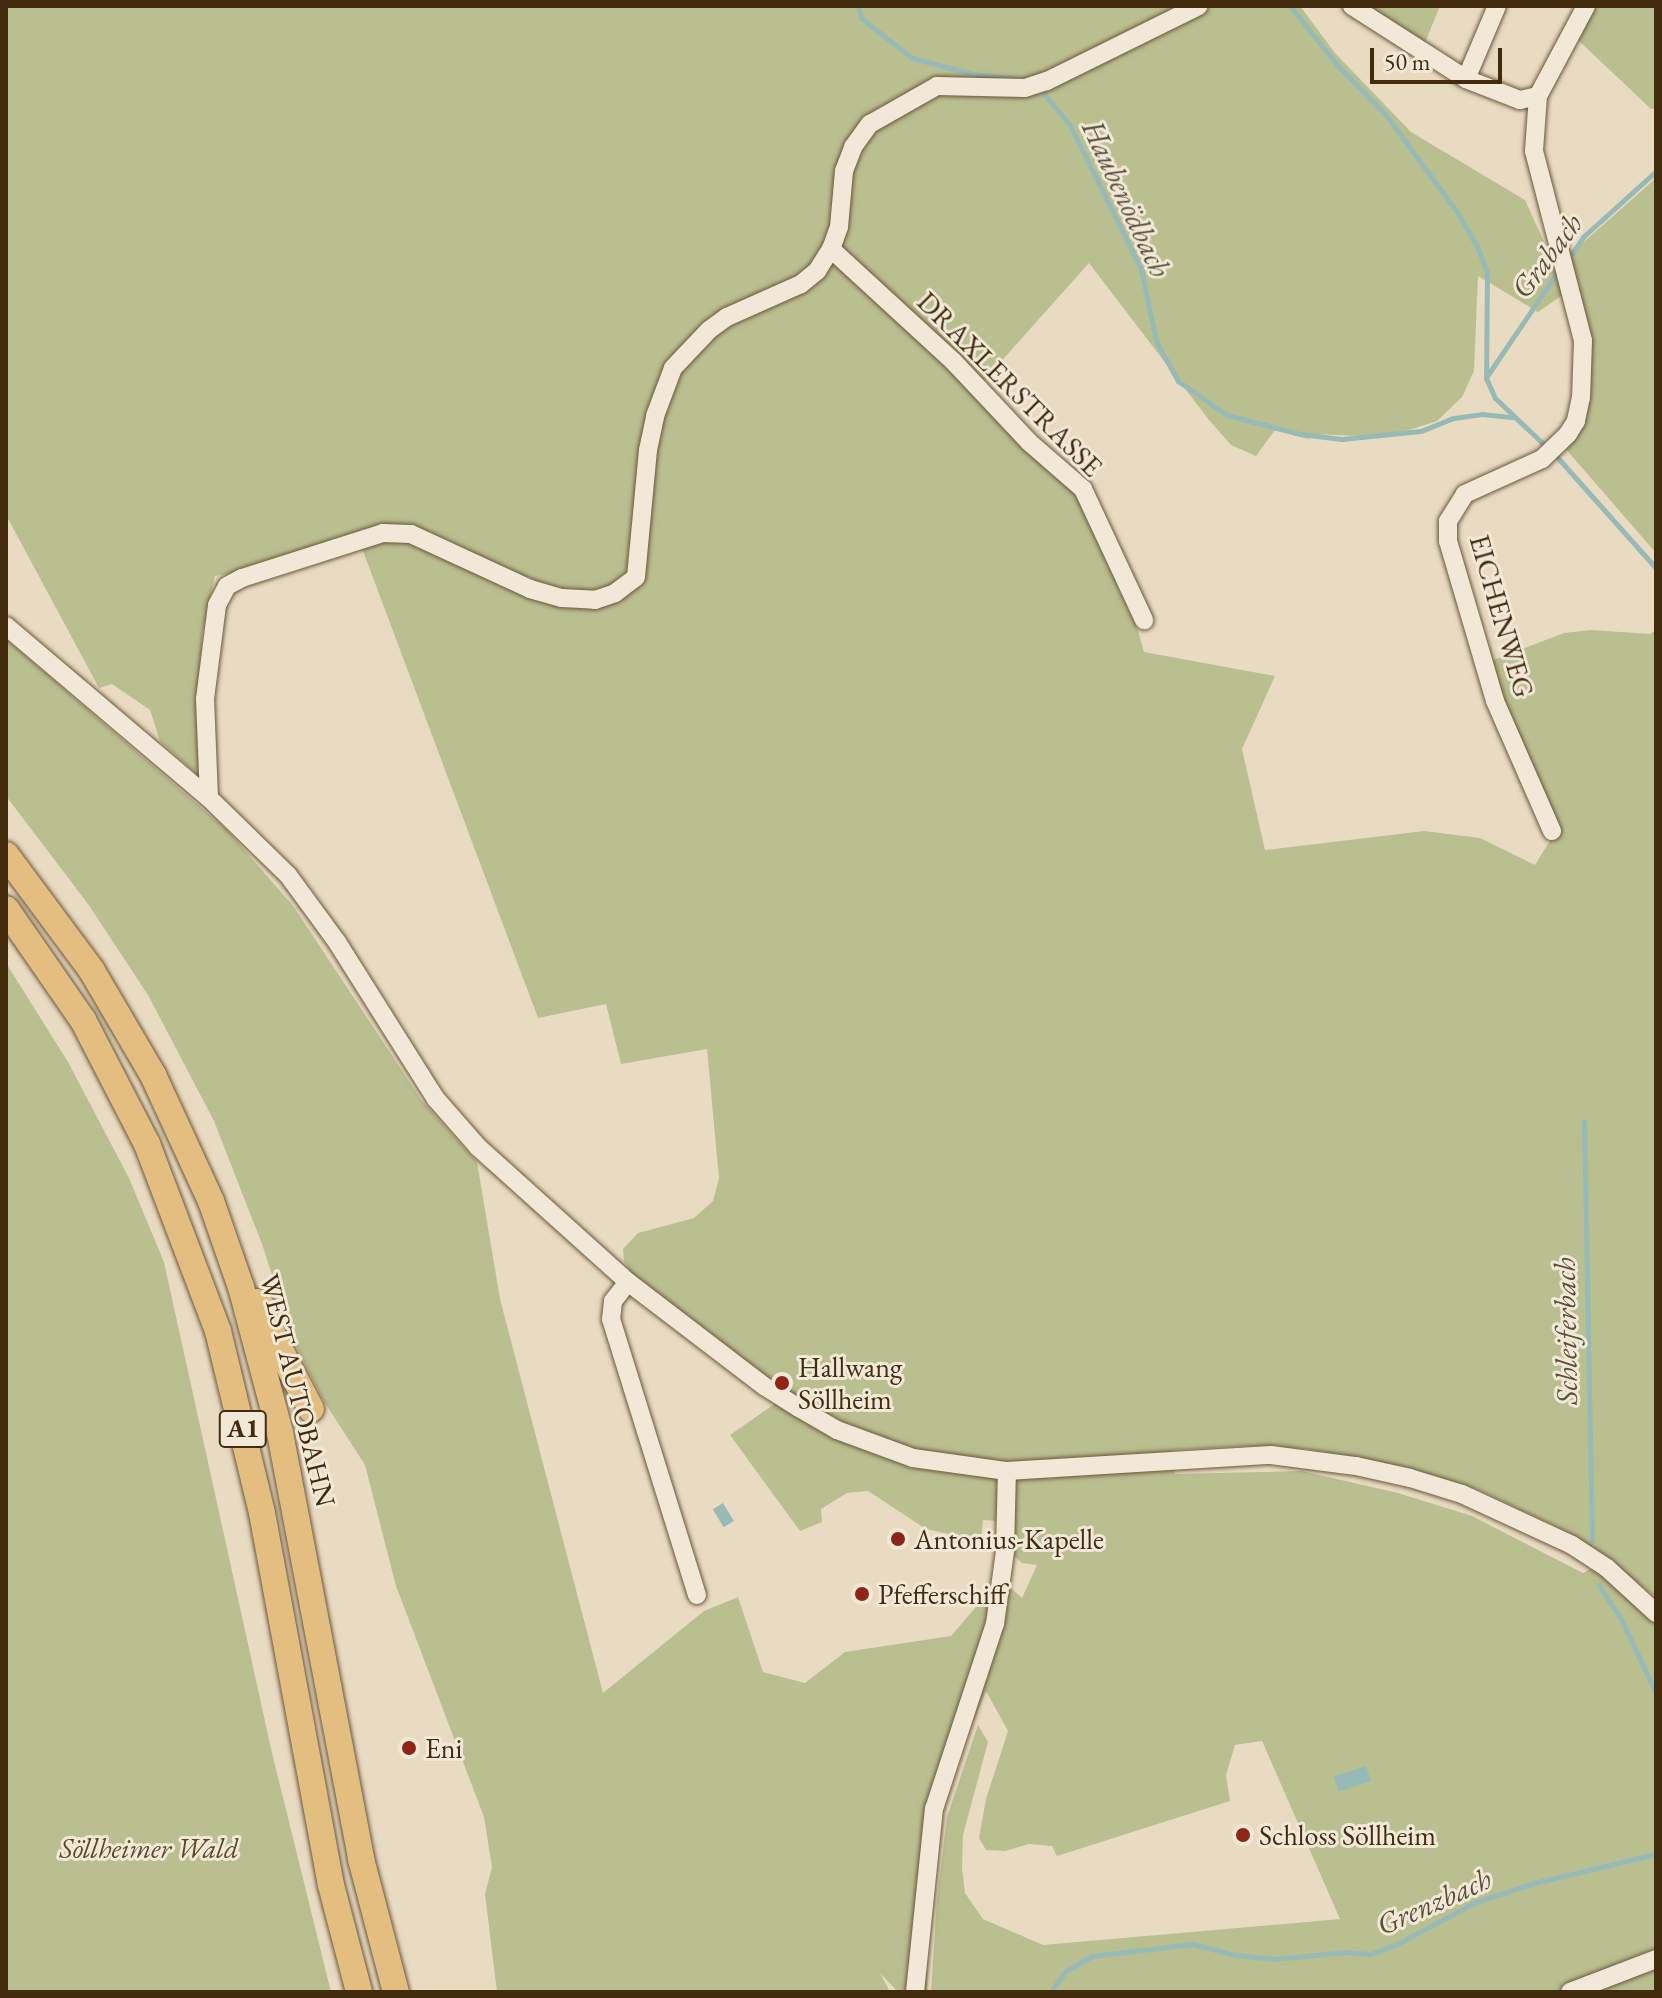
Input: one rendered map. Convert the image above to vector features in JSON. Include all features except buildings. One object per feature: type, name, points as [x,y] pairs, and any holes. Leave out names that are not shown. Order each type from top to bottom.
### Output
[{"type":"highway","name":"WEST AUTOBAHN","points":[[6,855],[92,971],[153,1075],[211,1201],[241,1287],[280,1433],[361,1859],[396,1992]]},
{"type":"highway","name":"A1","points":[[6,909],[83,1020],[147,1144],[218,1331],[262,1513],[331,1885],[359,1992]]},
{"type":"highway","points":[[241,1287],[264,1309],[279,1349],[311,1409]]},
{"type":"street","points":[[209,798],[205,699],[217,605],[227,586],[242,578],[383,533],[411,534],[530,589],[562,598],[595,600],[615,593],[636,577],[648,450],[655,416],[673,368],[686,351],[727,317],[801,284],[817,271],[831,249],[839,227],[844,171],[853,147],[870,124],[937,86],[1025,88],[1047,81],[1199,6]]},
{"type":"street","points":[[1352,6],[1466,79],[1520,100],[1538,96],[1586,6]]},
{"type":"street","points":[[1466,79],[1497,6]]},
{"type":"street","name":"EICHENWEG","points":[[1538,96],[1534,151],[1541,188],[1564,262],[1583,341],[1581,397],[1576,421],[1560,443],[1542,459],[1465,494],[1448,521],[1448,541],[1495,701],[1552,831]]},
{"type":"street","name":"DRAXLERSTRASSE","points":[[831,249],[953,361],[1029,442],[1083,489],[1144,620]]},
{"type":"street","points":[[6,626],[209,798],[273,858],[309,901],[458,1127],[528,1195],[628,1282],[764,1386],[837,1430],[913,1458],[1007,1471],[1271,1455],[1369,1469],[1462,1494],[1519,1517],[1607,1568],[1656,1613]]},
{"type":"street","points":[[628,1282],[613,1301],[611,1319],[697,1595]]},
{"type":"street","points":[[915,1992],[934,1809],[995,1624],[1005,1551],[1007,1471]]},
{"type":"street","points":[[1570,1992],[1656,1959]]},
{"type":"green space","points":[[6,6],[1300,6],[1335,53],[1411,132],[1525,200],[1567,292],[1538,312],[1478,276],[1474,371],[1462,397],[1437,421],[1403,432],[1361,436],[1311,434],[1309,439],[1275,430],[1256,456],[1231,445],[1089,263],[972,394],[1072,485],[1138,631],[1144,652],[1275,676],[1242,749],[1265,850],[1424,831],[1480,838],[1535,865],[1557,829],[1525,766],[1491,661],[1564,633],[1591,630],[1650,634],[1656,630],[1656,1597],[1574,1535],[1479,1490],[1416,1470],[1307,1449],[1245,1446],[1172,1450],[1175,1474],[1302,1471],[1398,1493],[1472,1516],[1583,1573],[1592,1568],[1654,1622],[1656,1992],[931,1992],[937,1899],[947,1817],[978,1725],[988,1742],[963,1835],[962,1868],[965,1893],[983,1919],[1043,1945],[1340,1919],[1262,1741],[1235,1745],[1226,1775],[1230,1801],[1057,1856],[1052,1846],[1029,1844],[1005,1851],[986,1850],[979,1838],[986,1799],[1008,1731],[986,1691],[960,1755],[942,1816],[928,1936],[927,1992],[898,1992],[880,1973],[890,1992],[497,1992],[485,1894],[492,1867],[484,1817],[396,1586],[365,1465],[325,1403],[293,1340],[262,1244],[214,1121],[148,995],[88,904],[6,796],[6,639],[227,830],[294,907],[422,1101],[477,1162],[500,1299],[603,1693],[704,1611],[738,1597],[763,1672],[805,1683],[845,1652],[951,1636],[988,1593],[1012,1589],[1022,1598],[1037,1565],[1022,1563],[1012,1554],[1014,1522],[983,1520],[981,1541],[926,1529],[868,1491],[847,1493],[821,1509],[822,1522],[800,1531],[730,1435],[790,1393],[712,1338],[631,1273],[624,1261],[623,1249],[638,1233],[694,1218],[713,1201],[719,1178],[707,1049],[621,1064],[606,1004],[538,1018],[357,535],[253,569],[215,576],[202,635],[198,775],[160,741],[150,710],[112,684],[99,688],[6,515]]},
{"type":"green space","points":[[1365,6],[1440,6],[1424,45]]},
{"type":"green space","points":[[1593,6],[1656,6],[1656,108],[1651,109],[1578,40]]},
{"type":"green space","points":[[1656,178],[1656,553],[1564,447],[1581,421],[1569,262],[1577,248]]},
{"type":"green space","name":"Söllheimer Wald","points":[[6,963],[68,1062],[129,1178],[164,1262],[272,1753],[331,1992],[6,1992]]},
{"type":"water","points":[[723,1503],[734,1521],[724,1527],[713,1509]]},
{"type":"water","points":[[1366,1766],[1371,1781],[1339,1792],[1334,1777]]},
{"type":"waterway","name":"Haubenödbach","points":[[858,6],[861,18],[912,58],[973,74],[1028,80]]},
{"type":"waterway","points":[[1290,6],[1339,67],[1386,115],[1457,212],[1477,246],[1487,272],[1486,378],[1495,398],[1557,457],[1656,568]]},
{"type":"waterway","name":"Haubenödbach","points":[[1039,88],[1070,125],[1141,269],[1156,341],[1178,381],[1227,415],[1300,434],[1342,439],[1421,431],[1454,418],[1482,414],[1512,417]]},
{"type":"waterway","name":"Grabach","points":[[1567,261],[1583,237],[1656,171]]},
{"type":"waterway","name":"Grabach","points":[[1487,376],[1560,268]]},
{"type":"waterway","name":"Schleiferbach","points":[[1584,1121],[1592,1540]]},
{"type":"waterway","name":"Schleiferbach","points":[[1599,1585],[1621,1619],[1656,1693]]},
{"type":"waterway","name":"Grenzbach","points":[[1050,1992],[1066,1971],[1092,1956],[1192,1944],[1235,1955],[1274,1959],[1346,1952],[1371,1954],[1395,1945],[1476,1902],[1534,1883],[1656,1854]]},
{"type":"place","name":"Hallwang Söllheim","points":[[782,1383]]},
{"type":"place","name":"Antonius-Kapelle","points":[[898,1539]]},
{"type":"place","name":"Pfefferschiff","points":[[862,1594]]},
{"type":"place","name":"Eni","points":[[409,1748]]},
{"type":"place","name":"Schloss Söllheim","points":[[1243,1835]]}]
